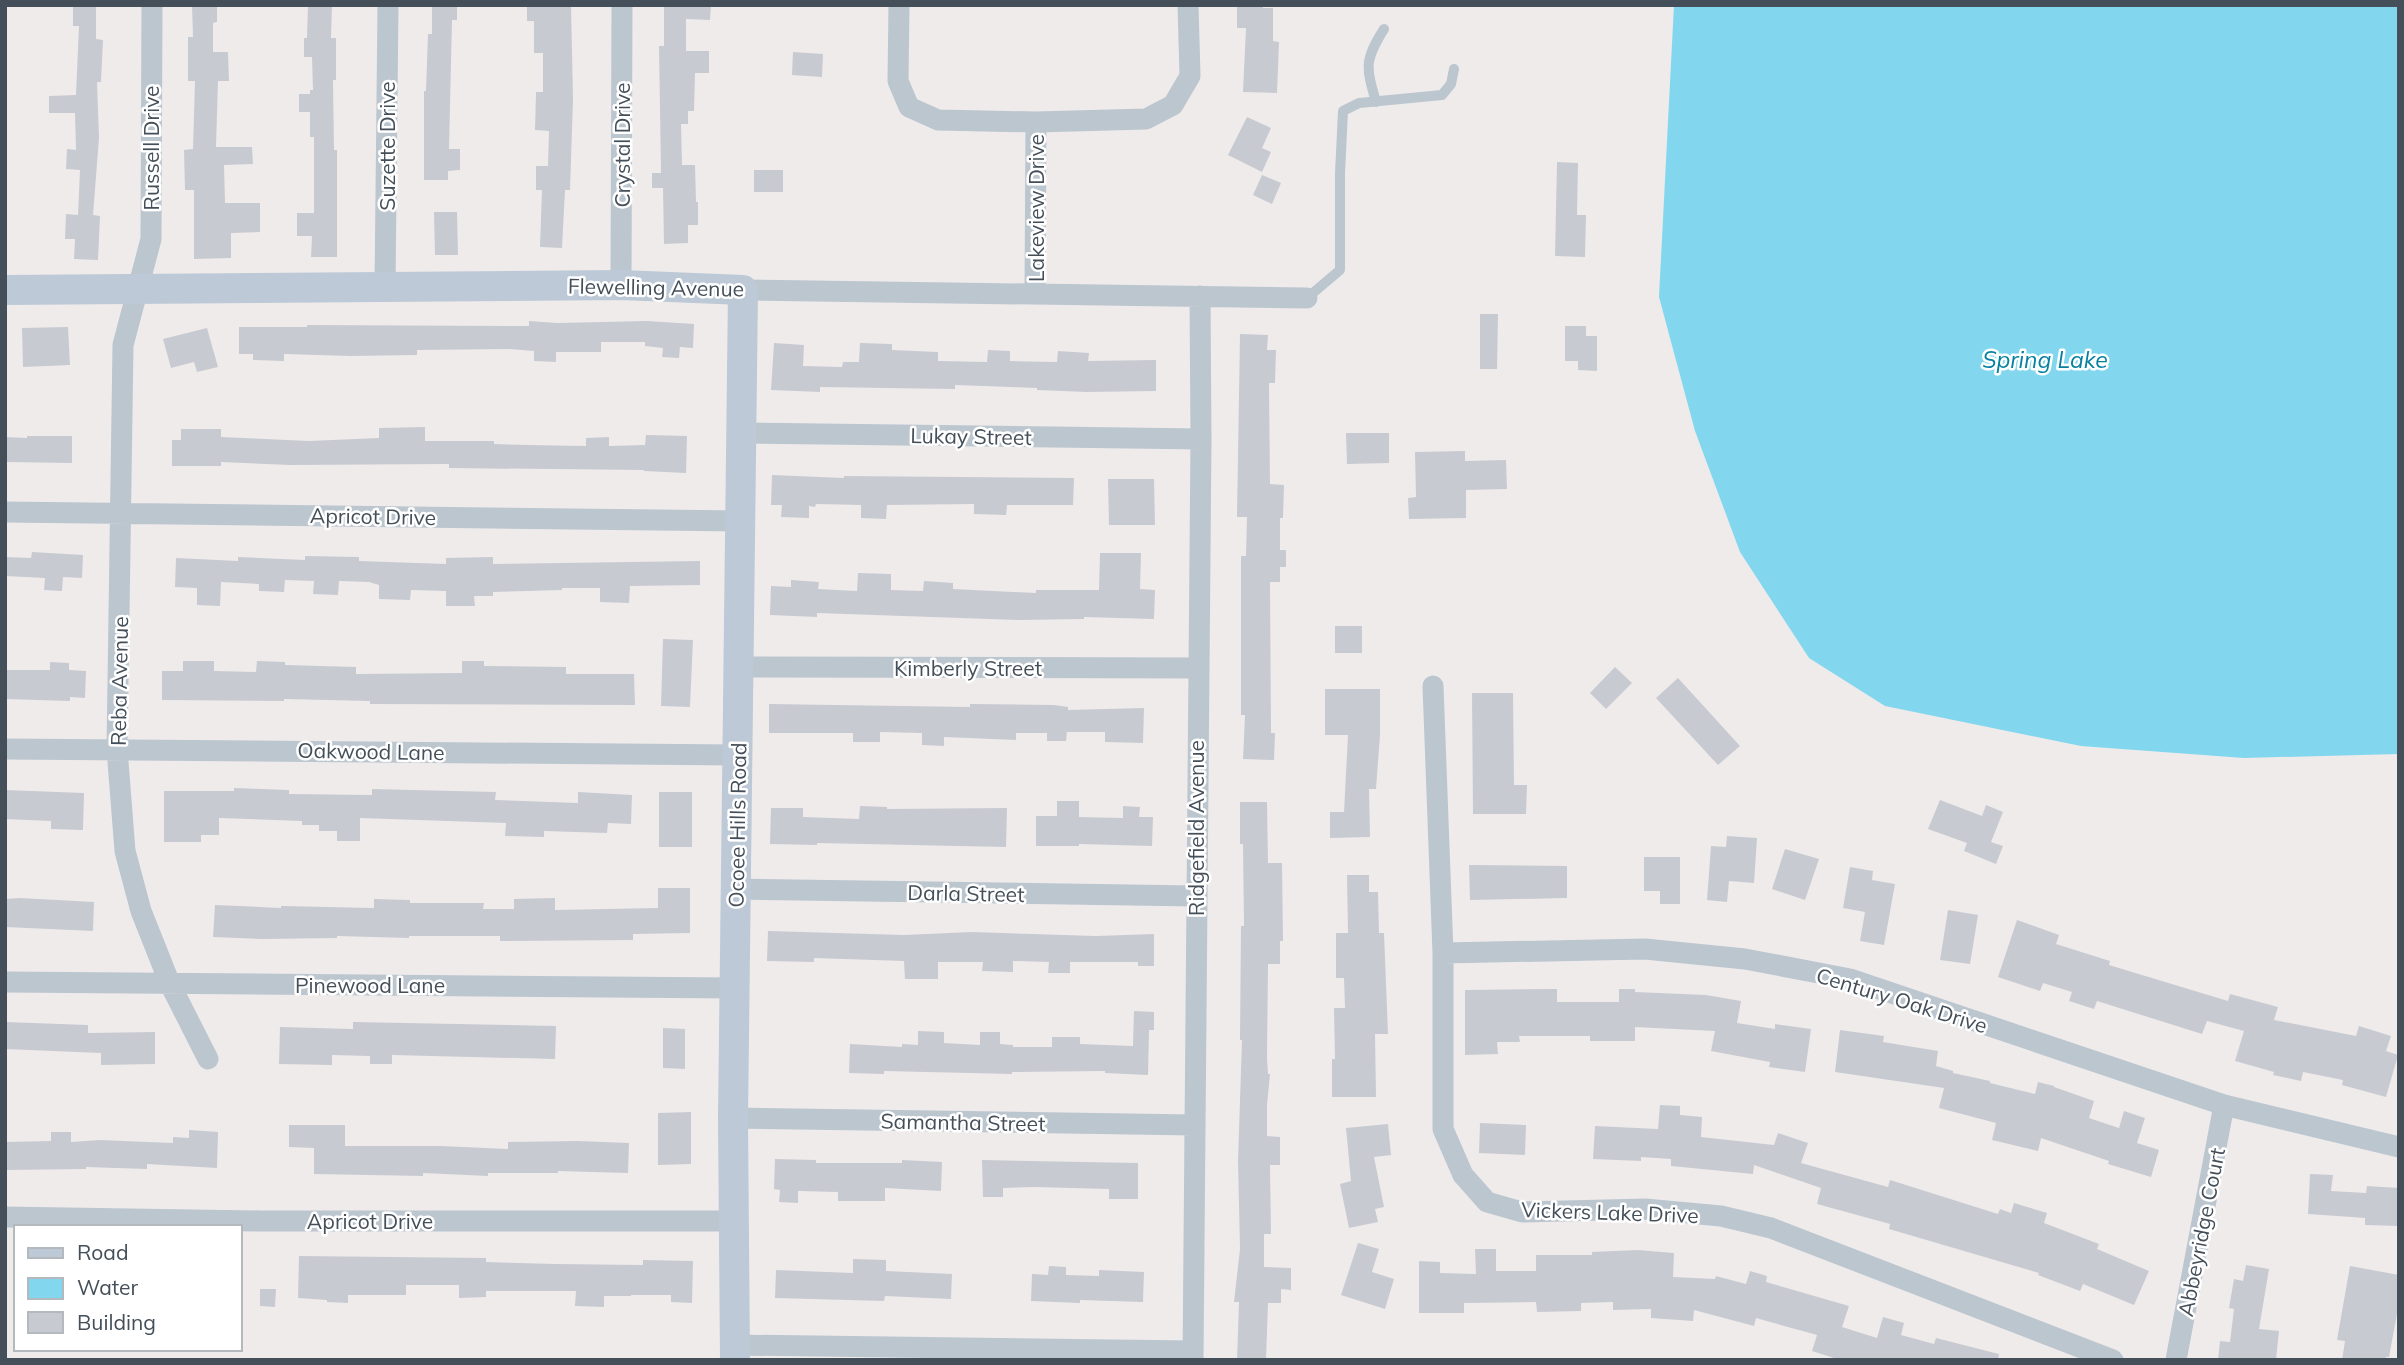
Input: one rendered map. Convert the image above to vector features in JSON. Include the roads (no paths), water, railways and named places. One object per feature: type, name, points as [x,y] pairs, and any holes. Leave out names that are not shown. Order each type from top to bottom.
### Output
[{"type":"street","name":"Russell Drive","points":[[138,289],[151,239],[152,5]]},
{"type":"street","name":"Suzette Drive","points":[[386,287],[388,5]]},
{"type":"street","name":"Crystal Drive","points":[[621,285],[622,5]]},
{"type":"street","name":"Lakeview Drive","points":[[899,5],[898,81],[909,107],[938,120],[1036,122],[1146,119],[1173,105],[1190,76],[1188,5]]},
{"type":"street","name":"Lakeview Drive","points":[[1035,294],[1036,122]]},
{"type":"street","name":"Flewelling Avenue","points":[[5,290],[621,285],[743,290],[1307,298]]},
{"type":"street","name":"Reba Avenue","points":[[138,289],[123,345],[117,749],[125,852],[141,911],[170,984],[208,1059]]},
{"type":"street","name":"Ocoee Hills Road","points":[[735,1353],[733,1118],[743,290]]},
{"type":"street","name":"Ridgefield Avenue","points":[[1192,1356],[1200,296]]},
{"type":"street","name":"Lukay Street","points":[[742,433],[1201,439]]},
{"type":"street","name":"Apricot Drive","points":[[5,512],[741,521]]},
{"type":"street","name":"Kimberly Street","points":[[739,667],[1198,668]]},
{"type":"street","name":"Vickers Lake Drive","points":[[1433,685],[1443,953],[1443,1129],[1463,1175],[1487,1202],[1522,1212],[1645,1209],[1721,1216],[1771,1228],[2113,1360]]},
{"type":"street","name":"Oakwood Lane","points":[[5,749],[737,755]]},
{"type":"street","name":"Darla Street","points":[[736,889],[1195,896]]},
{"type":"street","name":"Century Oak Drive","points":[[1443,953],[1644,950],[1745,958],[1850,979],[2224,1105],[2399,1147]]},
{"type":"street","name":"Pinewood Lane","points":[[5,982],[736,988]]},
{"type":"street","name":"Abbeyridge Court","points":[[2176,1360],[2224,1105]]},
{"type":"street","name":"Samantha Street","points":[[733,1118],[1194,1125]]},
{"type":"street","name":"Apricot Drive","points":[[5,1217],[262,1221],[734,1221]]},
{"type":"street","points":[[735,1353],[1192,1356]]},
{"type":"lane","points":[[1376,102],[1369,78],[1369,55],[1384,29]]},
{"type":"lane","points":[[1307,298],[1340,270],[1343,111],[1359,103],[1442,95],[1451,84],[1454,69]]},
{"type":"water","name":"Spring Lake","points":[[1674,5],[2399,5],[2399,754],[2244,758],[2081,746],[1885,706],[1809,658],[1740,552],[1695,431],[1659,297]]}]
